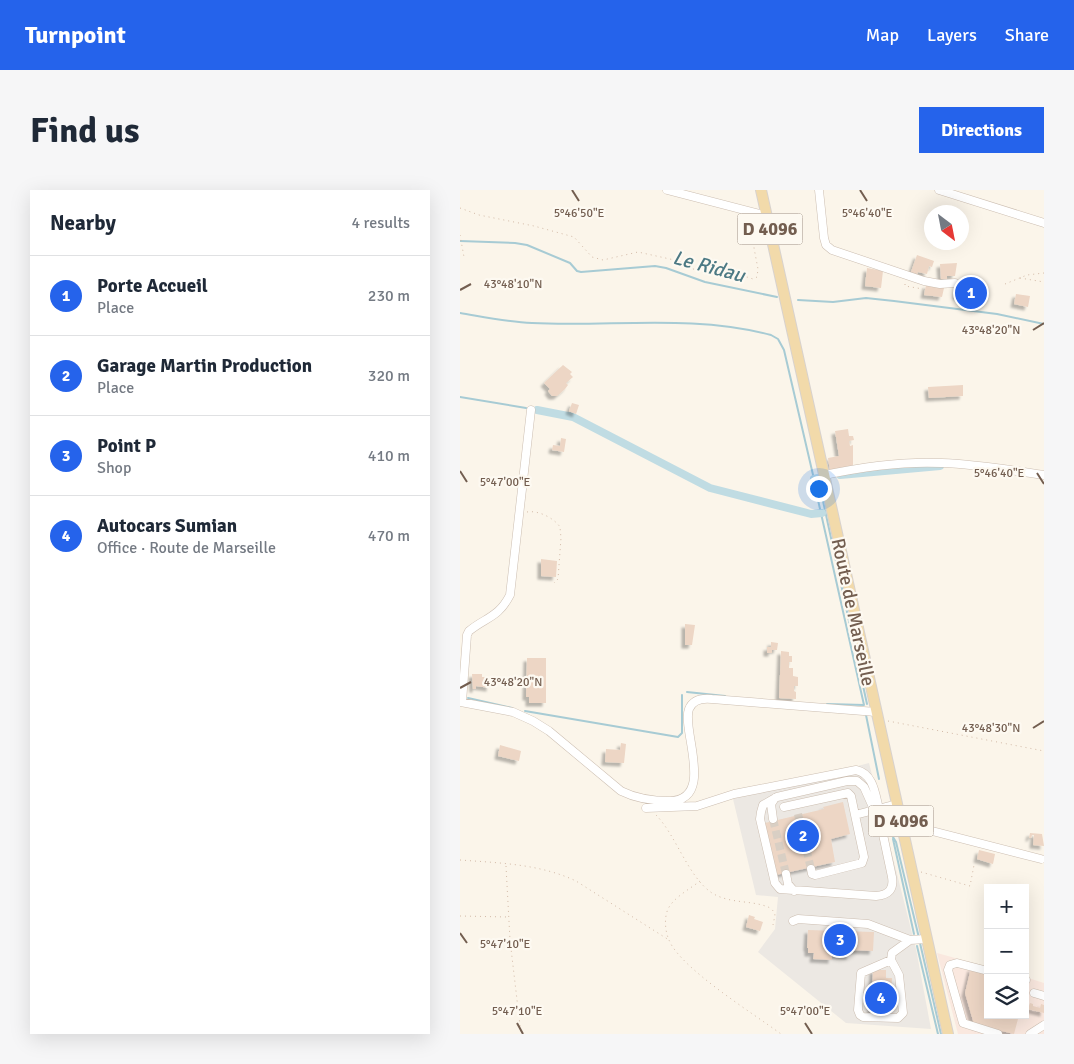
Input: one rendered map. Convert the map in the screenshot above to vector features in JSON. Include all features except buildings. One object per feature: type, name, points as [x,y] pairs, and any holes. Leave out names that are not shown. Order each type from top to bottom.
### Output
[{"type":"main road","name":"Route de Marseille","points":[[761,190],[948,1034]]},
{"type":"street","points":[[667,190],[767,216]]},
{"type":"street","points":[[819,190],[824,238],[826,245],[832,250],[924,281],[940,284],[955,283]]},
{"type":"street","points":[[939,190],[1044,222]]},
{"type":"street","points":[[531,410],[510,595],[501,610],[471,628],[467,635],[461,702],[513,712],[526,717],[549,731],[621,791],[635,796],[666,801],[683,798],[688,793],[692,784],[694,753],[687,716],[690,706],[697,700],[712,698],[877,716]]},
{"type":"street","points":[[824,475],[885,466],[940,462],[1044,475]]},
{"type":"street","points":[[646,808],[698,806],[734,794],[856,770],[864,772],[870,778],[893,886],[890,892],[876,896],[780,889],[775,883],[761,822],[761,812],[763,805],[777,797],[847,781],[857,781],[864,787],[876,810]]},
{"type":"street","points":[[784,807],[848,793],[851,796],[864,858],[863,862],[815,875],[812,874],[811,869]]},
{"type":"street","points":[[773,819],[771,804],[773,799],[777,797]]},
{"type":"street","points":[[796,804],[798,814]]},
{"type":"street","points":[[855,815],[897,804]]},
{"type":"street","points":[[901,823],[1040,859]]},
{"type":"street","points":[[786,874],[788,884],[794,891]]},
{"type":"street","points":[[793,921],[798,919],[868,924],[910,940],[926,939]]},
{"type":"street","points":[[891,956],[898,975],[903,1014],[898,1018],[863,1017],[858,1010],[860,974],[891,956],[910,940]]},
{"type":"street","points":[[984,970],[957,963],[950,965],[948,970],[962,1022],[966,1025],[998,1034]]},
{"type":"street","points":[[1034,993],[1044,996]]},
{"type":"street","points":[[1030,1034],[1044,1025]]},
{"type":"path","points":[[460,208],[479,216],[534,226],[574,237],[592,257],[603,260],[638,252],[679,261],[697,271],[741,275],[753,279],[757,277],[758,269],[754,248],[756,213]]},
{"type":"path","points":[[460,235],[464,257]]},
{"type":"path","points":[[1004,284],[1020,278],[1044,273]]},
{"type":"path","points":[[1020,278],[1044,282]]},
{"type":"path","points":[[519,518],[526,512],[532,511],[553,520],[560,527],[558,578],[554,582]]},
{"type":"path","points":[[877,716],[1044,751]]},
{"type":"path","points":[[646,808],[661,820],[700,881],[710,892],[736,901],[768,907],[776,915],[772,925]]},
{"type":"path","points":[[460,860],[530,866],[564,875],[669,940]]},
{"type":"path","points":[[506,864],[510,940],[521,1034]]},
{"type":"path","points":[[911,869],[970,886],[974,865]]},
{"type":"path","points":[[700,881],[673,902],[668,910],[666,920],[669,940],[678,954],[699,974],[780,1034]]},
{"type":"path","points":[[460,916],[509,917]]},
{"type":"shaded area","points":[[869,763],[916,949],[931,1029],[846,1023],[758,952],[775,929],[778,897],[756,895],[733,799]]},
{"type":"shaded area","points":[[937,953],[984,966],[984,1019],[1029,1019],[1029,978],[1044,983],[1044,1034],[958,1034]]},
{"type":"waterway","name":"Le Ridau","points":[[460,241],[527,245],[570,263],[577,271],[581,272],[655,266],[705,282],[777,297]]},
{"type":"waterway","name":"Le Ridau","points":[[798,300],[833,302],[866,298],[997,314],[1044,324]]},
{"type":"waterway","points":[[460,313],[532,323],[682,323],[712,325],[771,335],[778,339],[784,350],[817,492]]},
{"type":"waterway","points":[[460,397],[526,408]]},
{"type":"waterway","points":[[537,410],[573,417],[710,488],[811,514],[822,513]]},
{"type":"waterway","points":[[840,475],[940,466]]},
{"type":"waterway","points":[[814,479],[818,478]]},
{"type":"waterway","points":[[814,481],[818,483],[822,493]]},
{"type":"waterway","points":[[818,500],[864,705],[827,704]]},
{"type":"waterway","points":[[823,501],[867,704]]},
{"type":"waterway","points":[[687,692],[725,696]]},
{"type":"waterway","points":[[525,711],[678,737],[682,733],[682,695]]},
{"type":"waterway","points":[[468,698],[512,708]]},
{"type":"waterway","points":[[866,715],[879,779]]},
{"type":"waterway","points":[[893,837],[896,842],[919,938]]},
{"type":"waterway","points":[[893,839],[914,934]]},
{"type":"waterway","points":[[920,943],[941,1034]]},
{"type":"waterway","points":[[917,946],[938,1034]]},
{"type":"tunnel","points":[[798,814],[811,869]]},
{"type":"tunnel","points":[[773,819],[786,874]]},
{"type":"place","name":"Porte Accueil","points":[[971,293]]},
{"type":"place","name":"Garage Martin Production","points":[[803,836]]},
{"type":"place","name":"Point P","points":[[840,940]]},
{"type":"place","name":"Autocars Sumian","points":[[881,998]]}]
